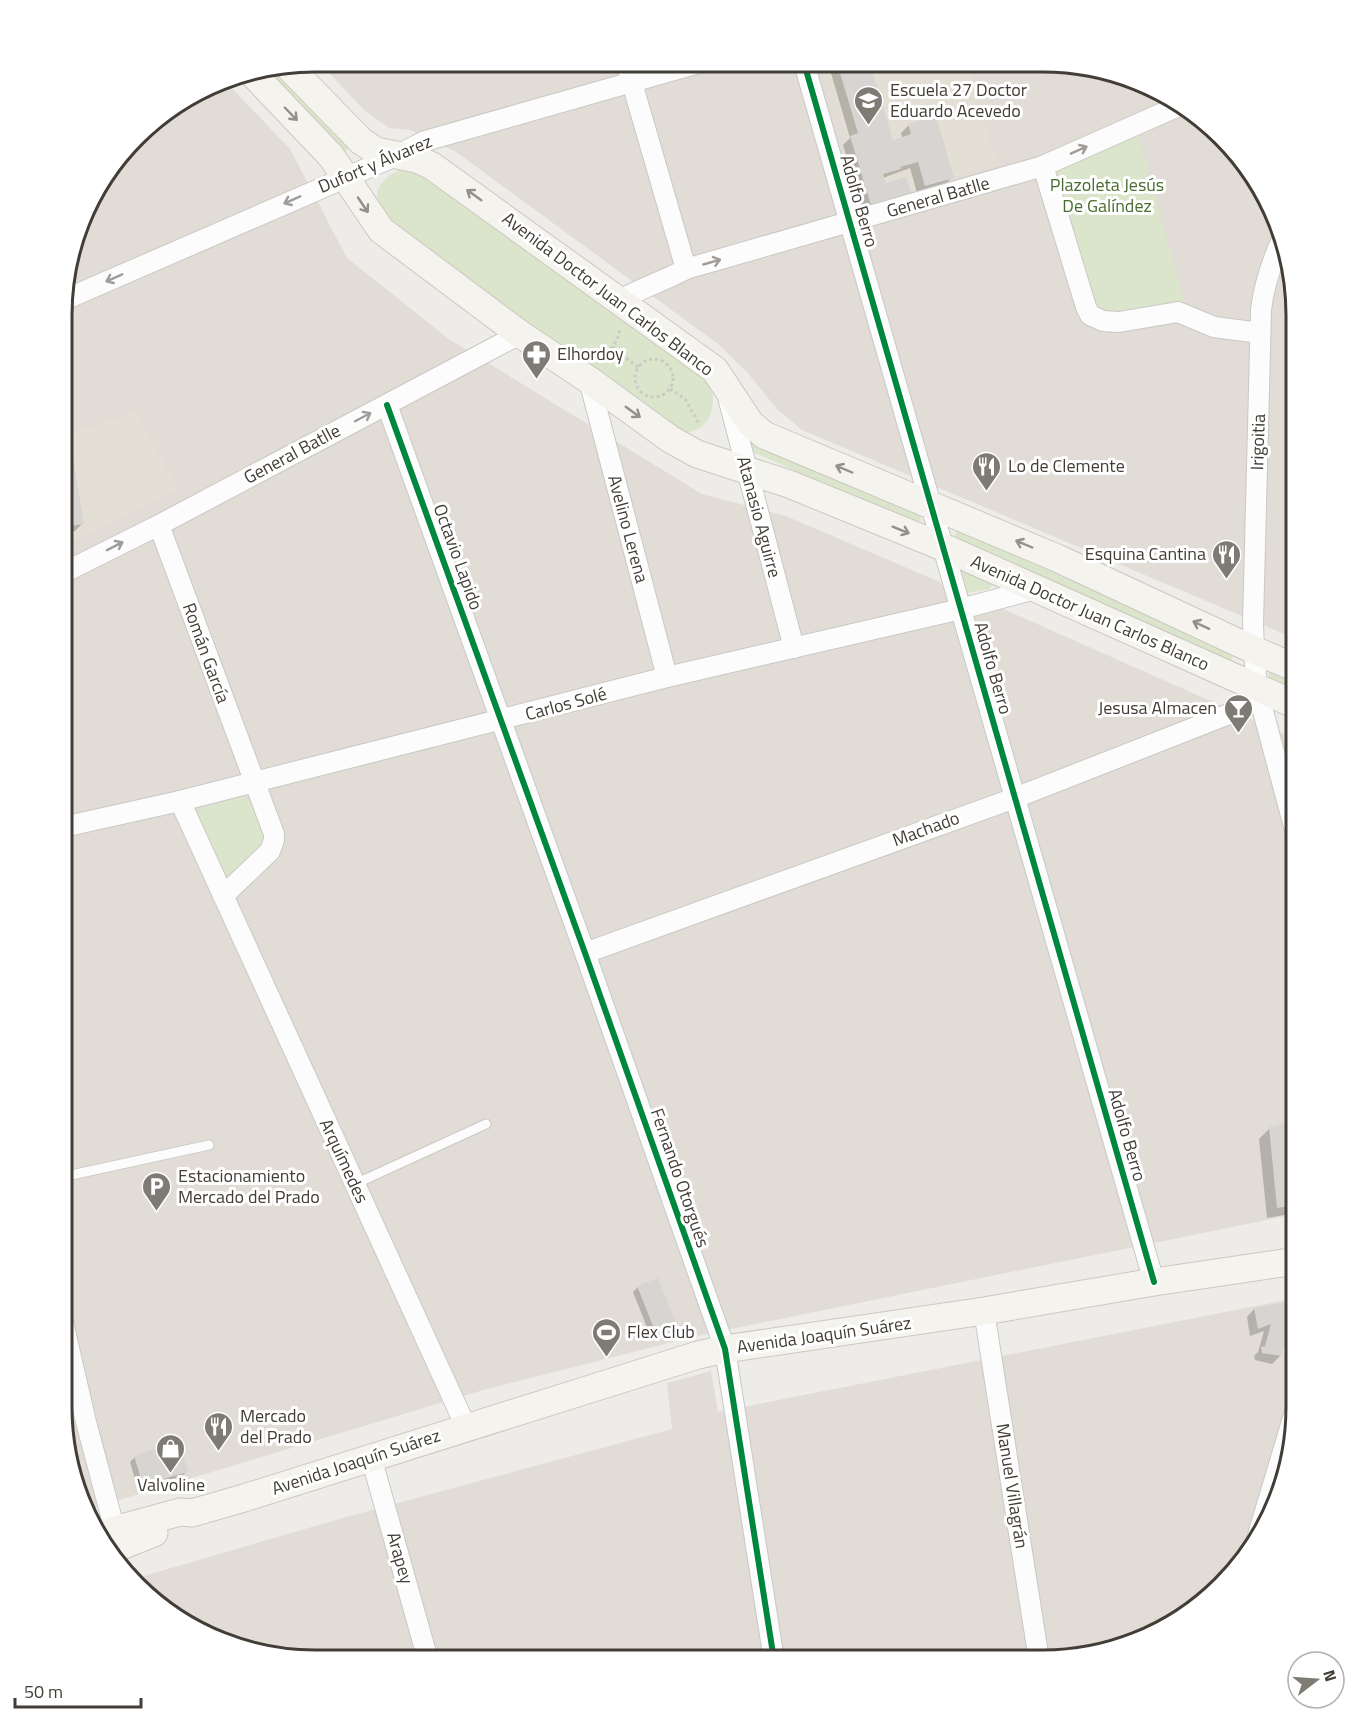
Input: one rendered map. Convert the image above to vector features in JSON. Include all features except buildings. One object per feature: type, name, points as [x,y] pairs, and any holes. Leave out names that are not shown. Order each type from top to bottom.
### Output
[{"type":"street","points":[[629,72],[686,269]]},
{"type":"street","name":"Dufort y Álvarez","points":[[73,296],[398,155],[425,141],[667,72]]},
{"type":"street","name":"Adolfo Berro","points":[[807,72],[1154,1282]]},
{"type":"street","name":"Avenida Doctor Juan Carlos Blanco","points":[[295,73],[361,141],[376,151],[417,159],[432,166],[620,311],[715,370],[750,423],[764,435],[1057,558],[1286,664]]},
{"type":"street","name":"Avenida Doctor Juan Carlos Blanco","points":[[258,79],[331,156],[381,230],[520,334],[588,370],[670,439],[697,454],[789,483],[943,547],[1286,701]]},
{"type":"street","name":"General Batlle","points":[[620,311],[639,289],[663,281],[686,269],[1043,166],[1172,109]]},
{"type":"street","points":[[1043,166],[1090,315],[1103,321],[1119,322],[1178,312],[1214,327],[1260,333]]},
{"type":"street","name":"Irigoitia","points":[[1278,251],[1264,288],[1260,333],[1253,623],[1257,689],[1286,797]]},
{"type":"street","name":"General Batlle","points":[[72,568],[159,525],[520,334]]},
{"type":"street","name":"Avelino Lerena","points":[[588,370],[667,677]]},
{"type":"street","name":"Atanasio Aguirre","points":[[725,387],[794,648]]},
{"type":"street","name":"Octavio Lapido","points":[[387,405],[501,720]]},
{"type":"street","name":"Román García","points":[[159,525],[254,782]]},
{"type":"street","name":"Carlos Solé","points":[[72,825],[180,801],[667,677],[961,609],[1035,589]]},
{"type":"street","name":"Machado","points":[[585,953],[1015,798],[1234,712],[1248,703],[1257,689]]},
{"type":"street","name":"Fernando Otorgués","points":[[501,720],[725,1349],[772,1650]]},
{"type":"street","points":[[223,896],[270,851],[274,840],[254,782]]},
{"type":"street","name":"Arquímedes","points":[[180,801],[465,1427]]},
{"type":"street","name":"Avenida Joaquín Suárez","points":[[111,1539],[180,1512],[192,1513],[669,1363],[725,1349],[984,1311],[1286,1262]]},
{"type":"street","name":"Manuel Villagrán","points":[[984,1311],[1037,1650]]},
{"type":"street","points":[[72,1361],[109,1536]]},
{"type":"street","name":"Arapey","points":[[371,1456],[425,1650]]},
{"type":"street","points":[[1273,1486],[1279,1464]]},
{"type":"lane","points":[[355,1184],[486,1124]]},
{"type":"lane","points":[[72,1175],[209,1145]]},
{"type":"path","points":[[588,370],[597,358],[612,347],[620,330],[620,311]]},
{"type":"path","points":[[612,347],[638,367]]},
{"type":"path","points":[[646,360],[662,360],[673,373],[674,378],[670,389],[662,396],[646,396],[636,383],[638,367],[646,360]]},
{"type":"path","points":[[670,389],[685,399],[699,424]]},
{"type":"shaded area","points":[[328,72],[1043,72],[1075,74],[1106,80],[1151,97],[1191,122],[1215,143],[1236,167],[1261,207],[1278,252],[1284,283],[1286,315],[1286,635],[802,430],[777,409],[747,372],[718,344],[456,152],[410,130],[389,128],[364,110]]},
{"type":"shaded area","points":[[828,72],[970,72],[997,165],[911,190],[911,193],[868,206]]},
{"type":"shaded area","points":[[231,87],[290,149],[347,258],[449,339],[702,494],[786,516],[1286,735],[1286,1216],[692,1337],[480,1391],[94,1508],[77,1455],[72,1407],[72,315],[74,283],[80,252],[90,222],[122,167],[143,143],[167,122],[207,97]]},
{"type":"shaded area","points":[[137,411],[177,489],[72,542],[72,434]]},
{"type":"shaded area","points":[[1286,1300],[1284,1439],[1278,1470],[1261,1515],[1236,1555],[1215,1579],[1191,1600],[1151,1625],[1106,1642],[1075,1648],[1043,1650],[315,1650],[283,1648],[252,1642],[207,1625],[167,1600],[141,1577],[346,1517],[672,1429],[667,1383],[711,1371],[718,1412]]},
{"type":"green space","points":[[284,74],[350,144],[350,149],[342,151],[269,77]]},
{"type":"green space","name":"Plazoleta Jesús De Galíndez","points":[[1137,132],[1184,301],[1111,315],[1094,304],[1056,181],[1057,173],[1062,167]]},
{"type":"green space","points":[[406,167],[418,168],[711,380],[712,410],[704,425],[688,432],[676,432],[390,224],[379,206],[378,190],[384,180]]},
{"type":"green space","points":[[748,438],[920,514],[921,520],[915,523],[748,450]]},
{"type":"green space","points":[[956,529],[1032,559],[1234,654],[1230,664],[955,541]]},
{"type":"green space","points":[[958,565],[992,582],[992,585],[989,589],[964,592]]},
{"type":"green space","points":[[1270,669],[1286,674],[1286,687],[1271,680],[1268,674]]},
{"type":"green space","points":[[243,797],[254,802],[264,830],[264,846],[232,877],[226,876],[197,816],[202,808]]},
{"type":"cycle path","points":[[807,72],[1154,1282]]},
{"type":"cycle path","points":[[387,405],[725,1349],[772,1650]]},
{"type":"place","name":"Escuela 27 Doctor Eduardo Acevedo","points":[[869,126]]},
{"type":"place","name":"Elhordoy","points":[[536,380]]},
{"type":"place","name":"Lo de Clemente","points":[[987,492]]},
{"type":"place","name":"Esquina Cantina","points":[[1227,580]]},
{"type":"place","name":"Jesusa Almacen","points":[[1238,734]]},
{"type":"place","name":"Estacionamiento Mercado del Prado","points":[[157,1212]]},
{"type":"place","name":"Flex Club","points":[[606,1358]]},
{"type":"place","name":"Mercado del Prado","points":[[219,1452]]},
{"type":"place","name":"Valvoline","points":[[171,1474]]}]
